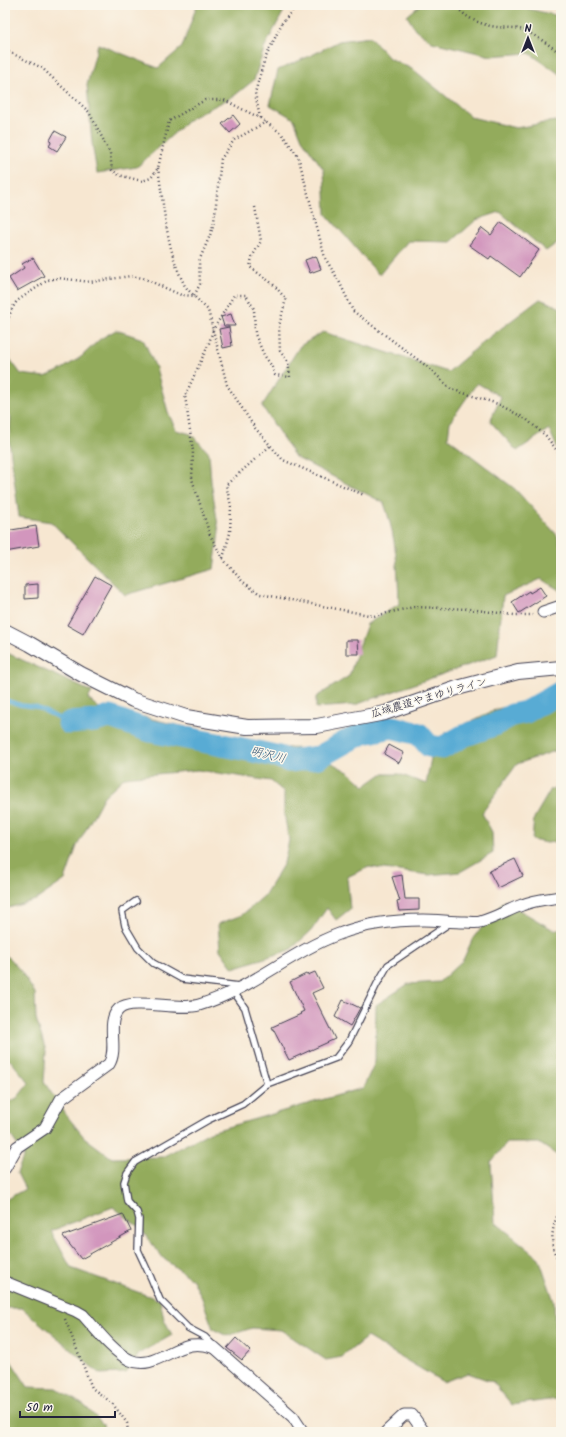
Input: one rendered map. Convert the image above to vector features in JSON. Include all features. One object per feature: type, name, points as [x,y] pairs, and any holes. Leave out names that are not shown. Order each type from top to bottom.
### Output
[{"type":"street","points":[[543,612],[561,606]]},
{"type":"street","name":"広域農道やまゆりライン","points":[[5,632],[30,644],[81,674],[133,700],[186,717],[247,727],[316,726],[385,713],[457,688],[518,672],[561,668]]},
{"type":"street","points":[[5,1168],[17,1147],[45,1128],[61,1099],[109,1064],[114,1052],[114,1018],[119,1008],[132,1004],[189,1007],[213,1001],[320,942],[356,928],[396,921],[422,920],[479,922],[524,904],[561,897]]},
{"type":"street","points":[[5,1282],[83,1316],[121,1354],[136,1363],[146,1363],[189,1345],[201,1345],[215,1348],[293,1417],[303,1432]]},
{"type":"street","points":[[386,1432],[404,1415],[412,1415],[424,1432]]},
{"type":"lane","points":[[136,901],[122,911],[126,926],[138,948],[153,963],[182,979],[237,989],[245,1008],[268,1084]]},
{"type":"lane","points":[[215,1348],[205,1337],[188,1328],[160,1300],[138,1250],[139,1218],[137,1212],[127,1201],[124,1182],[127,1173],[135,1162],[208,1120],[243,1104],[268,1084],[336,1058],[349,1041],[388,965],[452,922]]},
{"type":"path","points":[[260,118],[254,93],[264,61],[282,23],[297,5]]},
{"type":"path","points":[[454,5],[458,10],[479,24],[520,29],[552,46],[561,54]]},
{"type":"path","points":[[5,50],[42,68],[89,112],[110,153],[112,170],[115,173],[136,180],[147,180],[151,178],[158,168]]},
{"type":"path","points":[[364,495],[283,460],[270,446],[255,428],[227,385],[208,310],[184,286],[171,252],[165,223],[158,168],[169,121],[205,100],[224,100],[260,118],[281,133],[298,156],[325,258],[339,281],[353,311],[429,368],[452,389],[498,404],[526,419],[546,436],[561,456]]},
{"type":"path","points":[[194,296],[200,284],[199,261],[214,222],[221,159],[234,140],[266,122]]},
{"type":"path","points":[[254,207],[261,241],[252,258],[250,267],[273,284],[286,299],[279,326],[280,351],[288,362],[290,378],[275,374],[264,355],[255,334],[254,309],[246,295],[234,295],[213,330],[210,344],[185,396],[193,451],[192,479],[210,535],[223,559],[242,581],[260,594],[374,616],[414,607],[469,609],[527,615],[536,615],[543,612]]},
{"type":"path","points":[[5,345],[8,316],[14,305],[17,301],[48,280],[58,278],[90,282],[131,276],[143,278],[181,295],[194,296]]},
{"type":"path","points":[[223,559],[230,533],[231,506],[226,486],[270,446]]},
{"type":"path","points":[[561,1210],[553,1228],[553,1244],[557,1258],[561,1260]]},
{"type":"path","points":[[60,1305],[92,1388],[112,1403],[127,1423],[128,1432]]},
{"type":"green space","points":[[197,5],[290,5],[285,9],[265,46],[254,80],[234,96],[191,118],[137,167],[97,173],[92,143],[87,85],[98,44],[158,68],[182,47]]},
{"type":"green space","points":[[420,5],[515,5],[559,16],[561,18],[561,75],[529,53],[491,56],[432,42],[415,29],[407,16]]},
{"type":"green space","points":[[370,37],[389,58],[414,70],[471,117],[516,128],[555,121],[561,126],[561,240],[546,251],[500,212],[476,220],[451,242],[408,241],[379,275],[326,214],[324,170],[302,139],[294,119],[270,105],[278,70],[339,41]]},
{"type":"green space","points":[[540,299],[561,308],[561,457],[549,429],[517,451],[490,421],[501,397],[477,383],[450,422],[448,438],[515,489],[557,535],[561,549],[561,591],[541,579],[503,596],[497,655],[355,705],[316,708],[316,697],[349,676],[367,624],[399,604],[394,540],[384,503],[295,457],[262,406],[300,346],[323,332],[448,372],[483,342]]},
{"type":"green space","points":[[116,330],[143,339],[156,368],[168,412],[176,430],[191,434],[209,453],[211,481],[219,532],[214,569],[125,595],[51,522],[19,517],[9,440],[11,417],[5,410],[5,333],[10,359],[21,374],[45,377],[59,371],[81,357],[100,339]]},
{"type":"green space","points":[[5,652],[92,692],[88,699],[110,717],[144,717],[263,746],[307,749],[350,773],[365,786],[382,774],[399,774],[426,784],[431,758],[444,734],[497,709],[531,701],[561,684],[561,749],[517,764],[482,813],[492,832],[493,853],[460,872],[429,875],[369,867],[347,877],[350,909],[336,920],[327,908],[311,931],[290,950],[233,968],[220,950],[218,924],[242,915],[264,896],[284,863],[289,840],[284,813],[284,792],[271,781],[198,770],[125,777],[104,796],[77,846],[65,880],[36,900],[5,909]]},
{"type":"green space","points":[[551,789],[561,789],[561,841],[547,843],[532,840],[534,818]]},
{"type":"green space","points":[[504,901],[552,929],[561,930],[561,1158],[539,1143],[507,1143],[491,1162],[495,1222],[539,1258],[554,1301],[555,1330],[561,1340],[561,1402],[556,1399],[512,1405],[493,1382],[468,1373],[443,1382],[367,1337],[342,1357],[326,1360],[281,1330],[252,1328],[227,1336],[213,1329],[202,1298],[193,1280],[164,1259],[139,1227],[113,1207],[51,1231],[71,1268],[160,1300],[164,1319],[172,1335],[139,1354],[126,1373],[100,1374],[22,1308],[5,1308],[5,1200],[25,1189],[17,1173],[24,1155],[5,1127],[5,1104],[17,1098],[29,1083],[10,1060],[5,1059],[5,954],[20,970],[35,993],[36,1019],[46,1051],[44,1082],[67,1116],[84,1137],[112,1158],[162,1157],[210,1132],[363,1088],[375,1062],[376,1005],[408,984],[439,982],[463,960],[473,938]]},
{"type":"green space","points":[[5,1352],[28,1387],[56,1388],[85,1406],[103,1424],[105,1432],[5,1432]]},
{"type":"building","points":[[233,115],[240,124],[230,133],[222,124]]},
{"type":"building","points":[[55,131],[66,137],[57,151],[49,146],[51,143],[50,140]]},
{"type":"building","points":[[501,222],[539,250],[520,277],[491,256],[489,259],[469,245],[482,228],[491,235]]},
{"type":"building","points":[[316,256],[321,269],[310,273],[305,260]]},
{"type":"building","points":[[33,258],[44,276],[17,291],[9,278],[24,268],[22,264]]},
{"type":"building","points":[[231,314],[235,326],[224,326],[221,317]]},
{"type":"building","points":[[229,327],[232,346],[223,348],[219,329]]},
{"type":"building","points":[[36,526],[39,546],[5,552],[5,531]]},
{"type":"building","points":[[95,576],[111,585],[83,634],[67,625]]},
{"type":"building","points":[[38,584],[38,598],[25,599],[25,585]]},
{"type":"building","points":[[540,587],[546,596],[519,613],[512,602],[529,591],[530,593]]},
{"type":"building","points":[[346,640],[358,640],[359,654],[346,654]]},
{"type":"building","points":[[389,745],[404,753],[399,763],[384,754]]},
{"type":"building","points":[[515,859],[523,876],[498,888],[489,871]]},
{"type":"building","points":[[402,875],[405,899],[419,899],[419,910],[399,911],[397,902],[400,901],[392,877]]},
{"type":"building","points":[[315,972],[323,988],[312,993],[335,1039],[289,1060],[272,1027],[301,1014],[300,1013],[304,1011],[290,982],[308,973],[308,975]]},
{"type":"building","points":[[343,1000],[360,1008],[350,1026],[335,1017]]},
{"type":"building","points":[[123,1214],[131,1231],[81,1259],[63,1236]]},
{"type":"building","points":[[236,1338],[250,1351],[242,1360],[227,1348]]},
{"type":"waterway","name":"明沢川","points":[[69,723],[95,721],[110,717],[150,731],[253,751],[289,761],[319,757],[364,733],[392,727],[419,734],[429,746],[442,748],[463,736],[494,725],[512,715],[526,712],[561,692]]},
{"type":"waterway","name":"明沢川","points":[[5,700],[21,705],[36,707],[69,723]]}]
